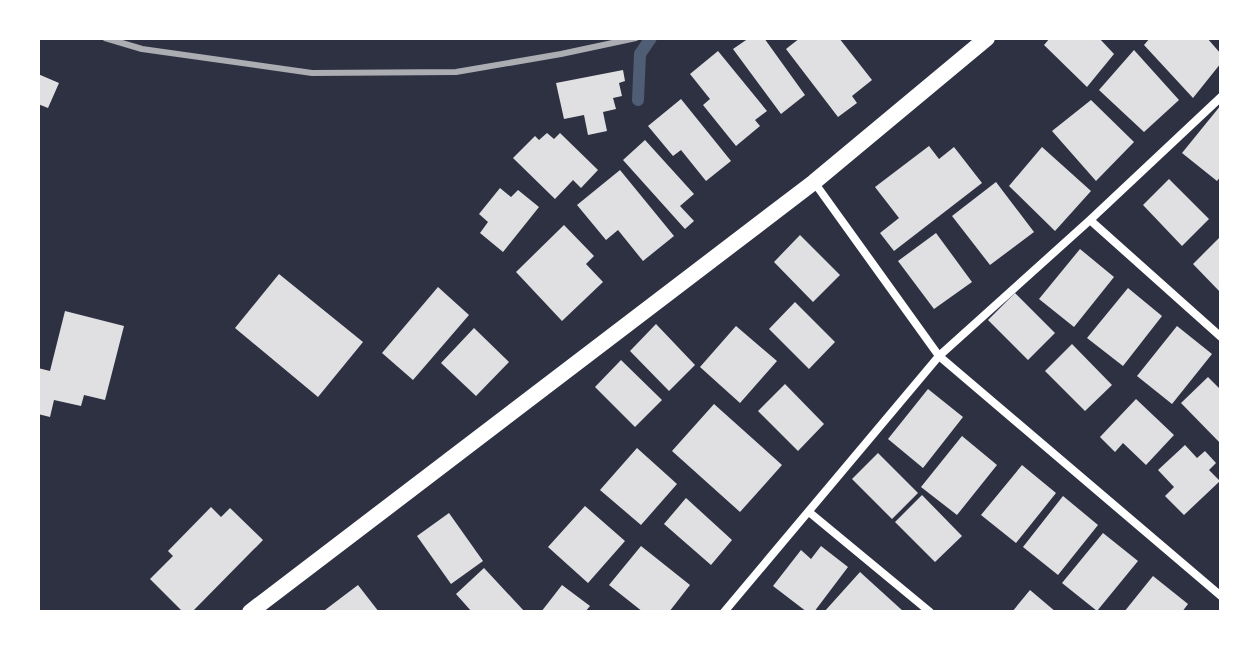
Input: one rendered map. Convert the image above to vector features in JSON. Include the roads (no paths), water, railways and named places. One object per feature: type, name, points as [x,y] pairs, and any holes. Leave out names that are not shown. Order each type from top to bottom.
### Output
[{"type":"main road","points":[[250,612],[814,182],[987,38]]},
{"type":"street","points":[[724,612],[939,356],[1221,97]]},
{"type":"street","points":[[814,182],[939,356],[1221,596]]},
{"type":"street","points":[[1090,220],[1221,337]]},
{"type":"street","points":[[809,512],[930,612]]},
{"type":"waterway","points":[[638,100],[640,54],[651,38]]},
{"type":"railway","points":[[105,38],[142,49],[312,73],[456,72],[636,38]]}]
